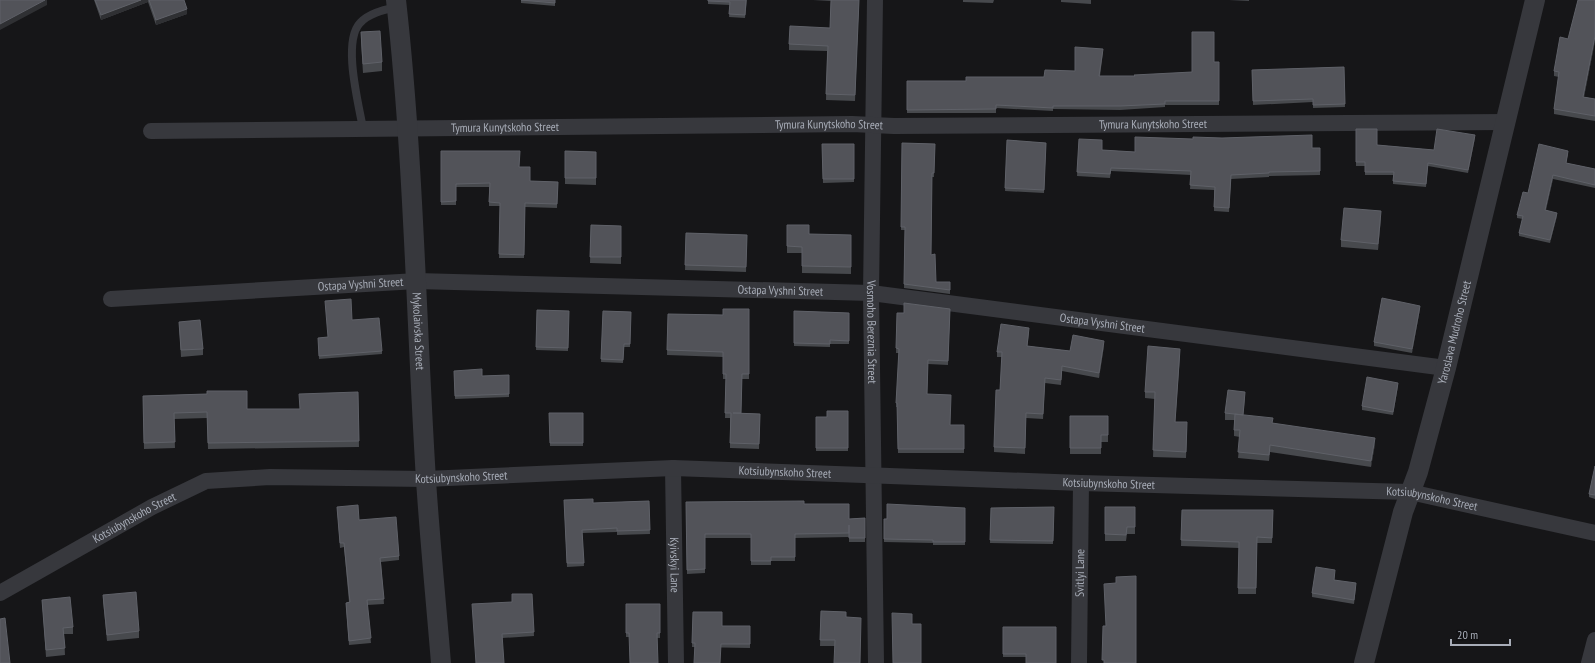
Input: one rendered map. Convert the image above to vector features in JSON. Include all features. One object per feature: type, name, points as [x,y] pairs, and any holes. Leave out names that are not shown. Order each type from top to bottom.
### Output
[{"type":"street","name":"Vosmoho Bereznia Street","points":[[875,0],[871,293],[876,663]]},
{"type":"street","name":"Yaroslava Mudroho Street","points":[[1364,663],[1403,512],[1418,472],[1446,368],[1507,122],[1535,0]]},
{"type":"street","name":"Mykolaivska Street","points":[[397,4],[417,281],[426,480],[441,663]]},
{"type":"street","name":"Tymura Kunytskoho Street","points":[[152,131],[874,125],[1507,122]]},
{"type":"street","name":"Ostapa Vyshni Street","points":[[111,299],[417,281],[871,293],[1446,368]]},
{"type":"street","name":"Kotsiubynskoho Street","points":[[0,593],[152,507],[206,481],[270,477],[426,480],[673,468],[1081,483],[1410,492],[1595,533]]},
{"type":"street","name":"Kyivskyi Lane","points":[[673,468],[676,663]]},
{"type":"street","name":"Svitlyi Lane","points":[[1079,663],[1081,483]]},
{"type":"street","points":[[1589,663],[1595,640]]},
{"type":"lane","points":[[363,129],[353,69],[351,41],[360,23],[380,11],[397,4]]},
{"type":"building","points":[[0,0],[45,0],[0,24]]},
{"type":"building","points":[[95,0],[141,0],[101,15]]},
{"type":"building","points":[[149,0],[184,0],[187,9],[156,20]]},
{"type":"building","points":[[521,0],[555,0],[555,3]]},
{"type":"building","points":[[708,0],[746,0],[745,15],[729,14],[730,2]]},
{"type":"building","points":[[831,0],[859,0],[855,95],[826,94],[828,46],[789,44],[790,26],[830,28]]},
{"type":"building","points":[[1578,0],[1595,0],[1595,36],[1583,97],[1595,99],[1595,116],[1554,109],[1559,72],[1554,71],[1560,37],[1568,39]]},
{"type":"building","points":[[380,31],[382,62],[363,64],[361,32]]},
{"type":"building","points":[[1192,32],[1214,32],[1214,62],[1219,62],[1219,101],[1165,101],[1165,104],[1053,106],[1053,108],[996,105],[996,109],[907,110],[907,81],[966,81],[966,77],[1044,77],[1045,70],[1075,71],[1075,47],[1103,49],[1099,76],[1135,76],[1134,75],[1192,72]]},
{"type":"building","points":[[1344,67],[1345,104],[1313,105],[1313,99],[1253,101],[1252,70]]},
{"type":"building","points":[[1356,129],[1377,129],[1377,145],[1434,150],[1437,129],[1475,135],[1468,170],[1428,163],[1426,184],[1393,181],[1394,172],[1365,172],[1365,162],[1356,162]]},
{"type":"building","points":[[1312,135],[1312,148],[1320,148],[1320,171],[1269,172],[1231,175],[1229,208],[1214,207],[1215,187],[1190,185],[1191,171],[1111,168],[1110,174],[1077,172],[1079,139],[1102,140],[1102,150],[1135,152],[1135,137],[1193,139],[1193,137],[1222,138]]},
{"type":"building","points":[[1007,140],[1046,143],[1044,190],[1005,188]]},
{"type":"building","points":[[902,143],[935,144],[934,173],[932,173],[931,255],[935,254],[936,282],[950,282],[950,290],[904,284],[905,227],[901,227]]},
{"type":"building","points":[[822,144],[854,144],[854,179],[823,179]]},
{"type":"building","points":[[1539,144],[1568,151],[1566,163],[1595,169],[1595,185],[1553,175],[1545,210],[1557,213],[1550,240],[1519,233],[1523,216],[1517,215],[1523,192],[1528,193]]},
{"type":"building","points":[[441,151],[520,151],[519,167],[530,167],[530,181],[558,182],[557,204],[525,203],[524,255],[499,254],[500,203],[489,202],[490,183],[456,184],[456,201],[441,202]]},
{"type":"building","points":[[565,151],[596,152],[596,178],[565,178]]},
{"type":"building","points":[[1344,208],[1381,211],[1378,244],[1341,240]]},
{"type":"building","points":[[591,225],[621,226],[621,257],[590,257]]},
{"type":"building","points":[[787,225],[809,225],[809,234],[851,235],[851,267],[802,266],[802,247],[787,246]]},
{"type":"building","points":[[686,233],[747,235],[746,267],[685,265]]},
{"type":"building","points":[[1382,298],[1420,306],[1412,349],[1374,342]]},
{"type":"building","points":[[351,299],[352,320],[379,318],[382,351],[319,356],[318,338],[328,337],[325,301]]},
{"type":"building","points":[[904,303],[950,309],[948,361],[928,360],[927,394],[951,395],[950,425],[964,425],[964,449],[898,449],[896,403],[899,349],[896,348],[897,313],[904,313]]},
{"type":"building","points":[[723,309],[749,309],[749,374],[742,374],[741,413],[733,413],[760,414],[759,444],[730,443],[731,413],[725,413],[726,374],[723,374],[723,352],[667,350],[668,314],[723,315]]},
{"type":"building","points":[[537,310],[569,311],[568,348],[536,347]]},
{"type":"building","points":[[603,311],[631,312],[630,344],[624,344],[623,360],[601,359]]},
{"type":"building","points":[[794,311],[849,313],[849,341],[830,340],[830,344],[794,343]]},
{"type":"building","points":[[200,320],[203,349],[181,350],[179,322]]},
{"type":"building","points":[[1001,324],[1029,328],[1027,346],[1070,351],[1073,335],[1104,341],[1099,373],[1062,366],[1061,380],[1045,378],[1043,414],[1026,413],[1025,448],[994,447],[996,390],[1000,390],[1002,352],[997,352]]},
{"type":"building","points":[[1148,346],[1180,349],[1175,422],[1187,422],[1186,452],[1153,450],[1155,392],[1145,392]]},
{"type":"building","points":[[482,369],[482,376],[509,375],[509,394],[455,396],[454,371]]},
{"type":"building","points":[[1367,377],[1398,383],[1393,412],[1362,406]]},
{"type":"building","points":[[1228,390],[1245,392],[1243,415],[1225,413]]},
{"type":"building","points":[[207,391],[247,391],[247,409],[300,409],[299,394],[358,392],[359,441],[208,443],[207,412],[174,413],[175,442],[144,443],[143,396],[207,394]]},
{"type":"building","points":[[827,411],[848,411],[848,448],[816,448],[816,417],[827,417]]},
{"type":"building","points":[[549,413],[583,413],[583,443],[550,443]]},
{"type":"building","points":[[1235,414],[1273,418],[1272,423],[1375,438],[1371,461],[1270,445],[1269,455],[1238,452],[1240,430],[1234,430]]},
{"type":"building","points":[[1070,416],[1108,416],[1108,435],[1101,435],[1101,448],[1070,448]]},
{"type":"building","points":[[1595,466],[1595,495],[1589,494]]},
{"type":"building","points":[[593,499],[593,503],[649,501],[650,530],[617,531],[617,528],[582,530],[584,563],[567,563],[564,500]]},
{"type":"building","points":[[804,501],[804,504],[849,504],[849,519],[865,518],[865,538],[849,538],[849,533],[795,534],[795,557],[771,557],[771,561],[751,561],[751,534],[705,534],[705,569],[687,570],[686,502]]},
{"type":"building","points":[[887,504],[965,508],[965,542],[884,539],[884,519],[887,519]]},
{"type":"building","points":[[358,505],[359,520],[396,517],[399,556],[380,558],[384,599],[367,600],[371,638],[349,641],[346,603],[350,602],[344,543],[340,543],[337,507]]},
{"type":"building","points":[[1054,507],[1053,541],[990,540],[991,508]]},
{"type":"building","points":[[1105,507],[1135,507],[1135,527],[1127,527],[1126,535],[1105,534]]},
{"type":"building","points":[[1182,510],[1273,510],[1272,538],[1257,537],[1256,588],[1238,588],[1239,542],[1181,540]]},
{"type":"building","points":[[1316,567],[1335,570],[1334,580],[1356,583],[1354,600],[1312,593]]},
{"type":"building","points":[[1136,576],[1136,663],[1104,663],[1104,660],[1102,660],[1103,626],[1106,626],[1104,584],[1116,583],[1116,577]]},
{"type":"building","points":[[136,592],[139,631],[107,635],[103,595]]},
{"type":"building","points":[[512,594],[532,594],[534,632],[502,634],[504,663],[476,663],[472,604],[512,602]]},
{"type":"building","points":[[70,597],[73,627],[63,628],[65,648],[46,650],[42,600]]},
{"type":"building","points":[[626,604],[660,604],[660,633],[657,633],[658,663],[630,663],[629,633],[626,633]]},
{"type":"building","points":[[821,611],[846,612],[846,617],[861,618],[860,663],[834,663],[835,640],[820,640]]},
{"type":"building","points":[[693,612],[722,612],[722,626],[750,626],[750,644],[721,644],[720,663],[694,663],[695,643],[692,643]]},
{"type":"building","points":[[892,613],[912,614],[912,624],[921,624],[921,663],[893,663]]},
{"type":"building","points":[[5,618],[10,663],[0,663],[0,619]]},
{"type":"building","points":[[1003,627],[1056,627],[1056,663],[1026,663],[1026,654],[1003,654]]}]
